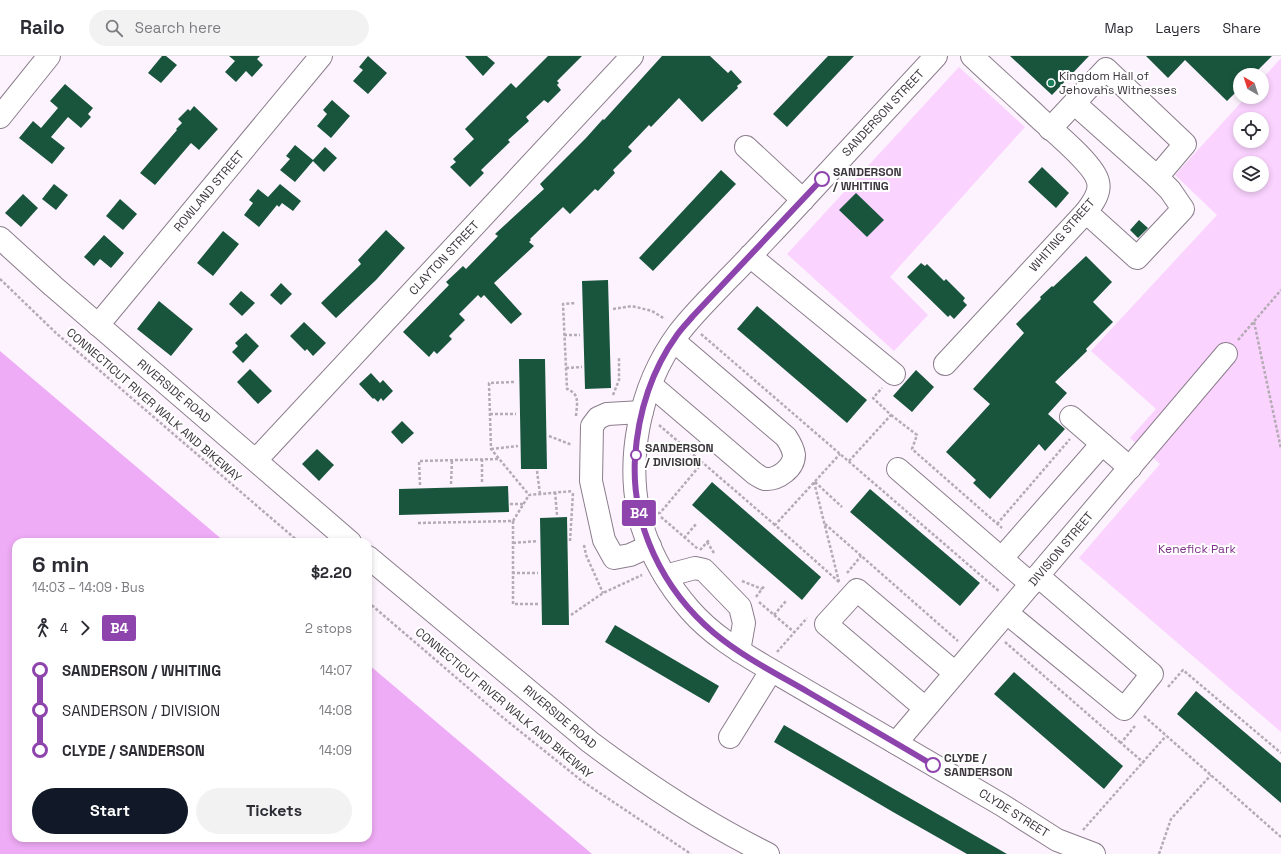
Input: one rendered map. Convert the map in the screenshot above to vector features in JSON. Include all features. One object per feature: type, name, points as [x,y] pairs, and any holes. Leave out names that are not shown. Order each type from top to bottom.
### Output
[{"type":"street","points":[[0,117],[49,56]]},
{"type":"street","name":"ROWLAND STREET","points":[[98,325],[321,56]]},
{"type":"street","name":"CLAYTON STREET","points":[[256,460],[632,56]]},
{"type":"street","name":"SANDERSON STREET","points":[[896,743],[739,651],[715,634],[681,598],[665,576],[650,546],[638,511],[635,480],[636,442],[650,418],[651,385],[665,355],[688,322],[936,56]]},
{"type":"street","name":"WHITING STREET","points":[[945,364],[1086,212],[1093,203],[1099,183],[1096,176],[1074,150],[972,56]]},
{"type":"street","points":[[1050,129],[1106,69],[1185,144],[1157,177]]},
{"type":"street","points":[[1074,103],[1157,177],[1170,190],[1183,209],[1137,258],[1086,212]]},
{"type":"street","points":[[746,147],[803,200]]},
{"type":"street","name":"RIVERSIDE ROAD","points":[[0,238],[98,325],[345,538]]},
{"type":"street","points":[[750,256],[894,374]]},
{"type":"street","points":[[651,385],[754,473],[764,479],[775,478],[792,464],[794,456],[792,446],[786,437],[674,341]]},
{"type":"street","name":"DIVISION STREET","points":[[896,743],[1226,354]]},
{"type":"street","points":[[650,418],[607,414],[598,418],[592,426],[591,481],[604,540],[614,558],[630,555],[650,546]]},
{"type":"street","points":[[1076,421],[1130,468]]},
{"type":"street","points":[[1002,558],[1102,444]]},
{"type":"street","points":[[898,469],[1002,558],[1035,580],[1152,674],[1124,708],[1010,609]]},
{"type":"street","name":"RIVERSIDE ROAD","points":[[372,560],[590,742],[667,796],[768,854]]},
{"type":"street","points":[[665,576],[695,568],[704,570],[740,607],[744,623],[739,651]]},
{"type":"street","points":[[925,708],[826,624],[857,590],[956,673]]},
{"type":"street","points":[[730,737],[768,669]]},
{"type":"street","name":"CLYDE STREET","points":[[896,743],[1002,805],[1053,847],[1094,854]]},
{"type":"path","name":"CONNECTICUT RIVER WALK AND BIKEWAY","points":[[0,279],[56,333],[294,538]]},
{"type":"path","points":[[1226,354],[1281,290]]},
{"type":"path","points":[[613,309],[632,306],[652,311],[665,320]]},
{"type":"path","points":[[688,322],[849,461],[1010,609]]},
{"type":"path","points":[[1254,322],[1281,449]]},
{"type":"path","points":[[564,335],[580,335]]},
{"type":"path","points":[[612,398],[619,380],[619,358]]},
{"type":"path","points":[[566,368],[582,367]]},
{"type":"path","points":[[894,374],[873,398],[891,415],[917,435],[912,450],[1017,541]]},
{"type":"path","points":[[514,382],[489,383],[491,449],[529,495]]},
{"type":"path","points":[[490,414],[516,414]]},
{"type":"path","points":[[849,461],[891,415]]},
{"type":"path","points":[[650,418],[775,525],[838,583]]},
{"type":"path","points":[[997,524],[1076,421]]},
{"type":"path","points":[[549,436],[572,445]]},
{"type":"path","points":[[491,449],[518,446]]},
{"type":"path","points":[[775,525],[840,454]]},
{"type":"path","points":[[420,485],[419,461],[499,458]]},
{"type":"path","points":[[482,459],[482,484]]},
{"type":"path","points":[[451,484],[452,460]]},
{"type":"path","points":[[654,512],[660,513],[702,463]]},
{"type":"path","points":[[537,471],[540,494]]},
{"type":"path","points":[[814,482],[842,507]]},
{"type":"path","points":[[814,482],[838,583]]},
{"type":"path","points":[[529,495],[555,492],[573,492],[570,541]]},
{"type":"path","points":[[555,492],[557,515]]},
{"type":"path","points":[[529,495],[512,521],[513,604],[538,604]]},
{"type":"path","points":[[510,504],[523,504]]},
{"type":"path","points":[[418,523],[512,521]]},
{"type":"path","points":[[684,538],[697,523]]},
{"type":"path","points":[[825,524],[972,654]]},
{"type":"path","points":[[699,551],[710,539]]},
{"type":"path","points":[[513,543],[538,541]]},
{"type":"path","points":[[838,583],[861,556]]},
{"type":"path","points":[[512,573],[538,573]]},
{"type":"path","points":[[571,615],[603,594],[643,575]]},
{"type":"path","points":[[755,599],[766,584]]},
{"type":"path","points":[[774,615],[786,601]]},
{"type":"path","name":"CONNECTICUT RIVER WALK AND BIKEWAY","points":[[372,605],[501,716],[582,781],[691,854]]},
{"type":"path","points":[[768,669],[808,616]]},
{"type":"path","points":[[1003,641],[1144,763]]},
{"type":"path","points":[[1164,693],[1183,670],[1281,753]]},
{"type":"path","points":[[1121,743],[1149,710]]},
{"type":"path","points":[[1144,716],[1281,837]]},
{"type":"path","points":[[1080,834],[1144,763],[1166,736]]},
{"type":"path","points":[[1159,854],[1171,819],[1211,776]]},
{"type":"green space","name":"Kenefick Park","points":[[1281,58],[1281,732],[1079,558],[1160,464],[1130,438],[1156,409],[1091,351],[1217,215],[1175,175],[1240,104],[1269,104],[1269,71]]},
{"type":"green space","points":[[959,67],[1025,127],[890,277],[928,315],[894,351],[787,254]]},
{"type":"shaded area","points":[[0,351],[220,538],[12,538],[12,842],[372,842],[372,667],[592,854],[0,854]]},
{"type":"building","points":[[162,56],[166,56],[177,65],[161,83],[148,73]]},
{"type":"building","points":[[229,56],[260,56],[257,59],[263,65],[252,77],[246,71],[236,82],[225,72],[235,61]]},
{"type":"building","points":[[368,56],[387,73],[368,94],[353,81],[363,70],[359,67]]},
{"type":"building","points":[[465,56],[487,56],[495,63],[483,76]]},
{"type":"building","points":[[548,56],[582,56],[557,81],[559,83],[557,85],[561,90],[548,103],[544,100],[526,117],[529,121],[508,140],[510,142],[481,170],[484,173],[470,187],[450,167],[456,162],[453,159],[474,139],[465,129],[511,83],[516,88]]},
{"type":"building","points":[[662,56],[710,56],[728,73],[731,70],[742,82],[737,86],[738,88],[702,122],[679,98],[651,127],[649,125],[628,147],[632,151],[613,170],[615,173],[598,191],[595,189],[570,214],[563,207],[530,239],[531,240],[529,242],[534,246],[494,283],[522,314],[511,324],[484,295],[481,298],[478,295],[459,314],[465,320],[449,336],[452,339],[437,354],[434,351],[429,357],[403,332],[449,285],[446,282],[463,266],[466,269],[498,236],[495,234],[544,189],[540,184],[603,119],[604,120]]},
{"type":"building","points":[[828,56],[854,56],[787,127],[773,114]]},
{"type":"building","name":"Kingdom Hall of Jehovahs Witnesses","points":[[1010,56],[1089,56],[1052,95]]},
{"type":"building","points":[[1146,56],[1272,56],[1260,68],[1233,68],[1233,95],[1227,101],[1185,60],[1168,78]]},
{"type":"building","points":[[65,84],[93,108],[88,114],[91,117],[81,128],[68,117],[51,137],[65,148],[52,164],[19,138],[33,121],[41,128],[58,108],[50,101]]},
{"type":"building","points":[[332,100],[350,116],[331,138],[317,126],[327,114],[323,110]]},
{"type":"building","points":[[194,106],[218,129],[199,150],[191,143],[155,185],[140,173],[182,123],[178,119],[188,109],[190,111]]},
{"type":"building","points":[[295,145],[313,160],[325,147],[337,158],[324,172],[313,161],[295,182],[280,170],[290,159],[286,156]]},
{"type":"building","points":[[1042,167],[1069,193],[1056,208],[1028,182]]},
{"type":"building","points":[[721,170],[736,184],[653,271],[639,258]]},
{"type":"building","points":[[54,184],[68,195],[56,210],[42,199]]},
{"type":"building","points":[[280,184],[301,201],[293,211],[282,203],[279,207],[277,205],[259,227],[244,215],[253,203],[249,200],[258,189],[268,197]]},
{"type":"building","points":[[856,193],[884,220],[867,237],[839,210]]},
{"type":"building","points":[[23,194],[38,208],[21,227],[5,213]]},
{"type":"building","points":[[120,199],[137,214],[123,230],[106,216]]},
{"type":"building","points":[[1139,220],[1148,228],[1138,238],[1130,230]]},
{"type":"building","points":[[386,230],[405,248],[376,280],[336,318],[321,303],[361,264],[358,260]]},
{"type":"building","points":[[223,231],[239,244],[213,276],[197,263]]},
{"type":"building","points":[[104,235],[124,253],[111,268],[100,259],[94,266],[84,257]]},
{"type":"building","points":[[1086,256],[1112,282],[1093,302],[1113,322],[1086,349],[1087,351],[1055,382],[1067,393],[1048,414],[1065,429],[1045,451],[1039,444],[990,499],[973,483],[976,480],[946,452],[990,404],[973,389],[1024,333],[1016,324],[1041,299],[1040,297]]},
{"type":"building","points":[[921,263],[925,266],[927,264],[944,281],[946,279],[965,298],[963,301],[967,305],[954,319],[950,315],[948,317],[907,277]]},
{"type":"building","points":[[608,280],[611,388],[585,389],[582,281]]},
{"type":"building","points":[[281,283],[292,294],[281,305],[270,295]]},
{"type":"building","points":[[241,291],[255,303],[242,316],[229,304]]},
{"type":"building","points":[[159,301],[193,329],[171,356],[137,329]]},
{"type":"building","points":[[757,306],[867,400],[847,423],[737,329]]},
{"type":"building","points":[[304,322],[326,343],[313,356],[307,349],[305,351],[290,336]]},
{"type":"building","points":[[246,333],[259,346],[243,363],[232,352],[238,346],[235,343]]},
{"type":"building","points":[[519,359],[545,359],[547,469],[521,469]]},
{"type":"building","points":[[250,369],[272,391],[258,404],[237,382]]},
{"type":"building","points":[[916,370],[934,387],[912,412],[893,396]]},
{"type":"building","points":[[371,373],[380,383],[383,380],[393,391],[383,401],[381,398],[378,402],[374,398],[373,399],[359,384]]},
{"type":"building","points":[[402,421],[414,433],[402,444],[391,432]]},
{"type":"building","points":[[317,449],[334,465],[319,481],[302,464]]},
{"type":"building","points":[[712,482],[821,577],[802,600],[692,505]]},
{"type":"building","points":[[508,486],[509,512],[399,515],[399,489]]},
{"type":"building","points":[[870,489],[980,583],[960,606],[850,512]]},
{"type":"building","points":[[567,517],[569,625],[542,625],[540,518]]},
{"type":"building","points":[[615,625],[719,686],[709,703],[605,642]]},
{"type":"building","points":[[1014,672],[1123,766],[1104,789],[994,694]]},
{"type":"building","points":[[1196,691],[1281,763],[1281,803],[1177,714]]},
{"type":"building","points":[[784,725],[1007,854],[967,854],[893,812],[774,742]]},
{"type":"bus line","name":"B4","points":[[822,179],[693,316],[677,335],[665,355],[654,375],[646,396],[636,442],[635,480],[638,511],[648,543],[665,576],[691,611],[715,634],[764,666],[933,765]]},
{"type":"place","name":"Kingdom Hall of Jehovahs Witnesses","points":[[1051,83]]},
{"type":"place","name":"SANDERSON / WHITING","points":[[822,179]]},
{"type":"place","name":"SANDERSON / DIVISION","points":[[636,455]]},
{"type":"place","name":"CLYDE / SANDERSON","points":[[933,765]]}]
